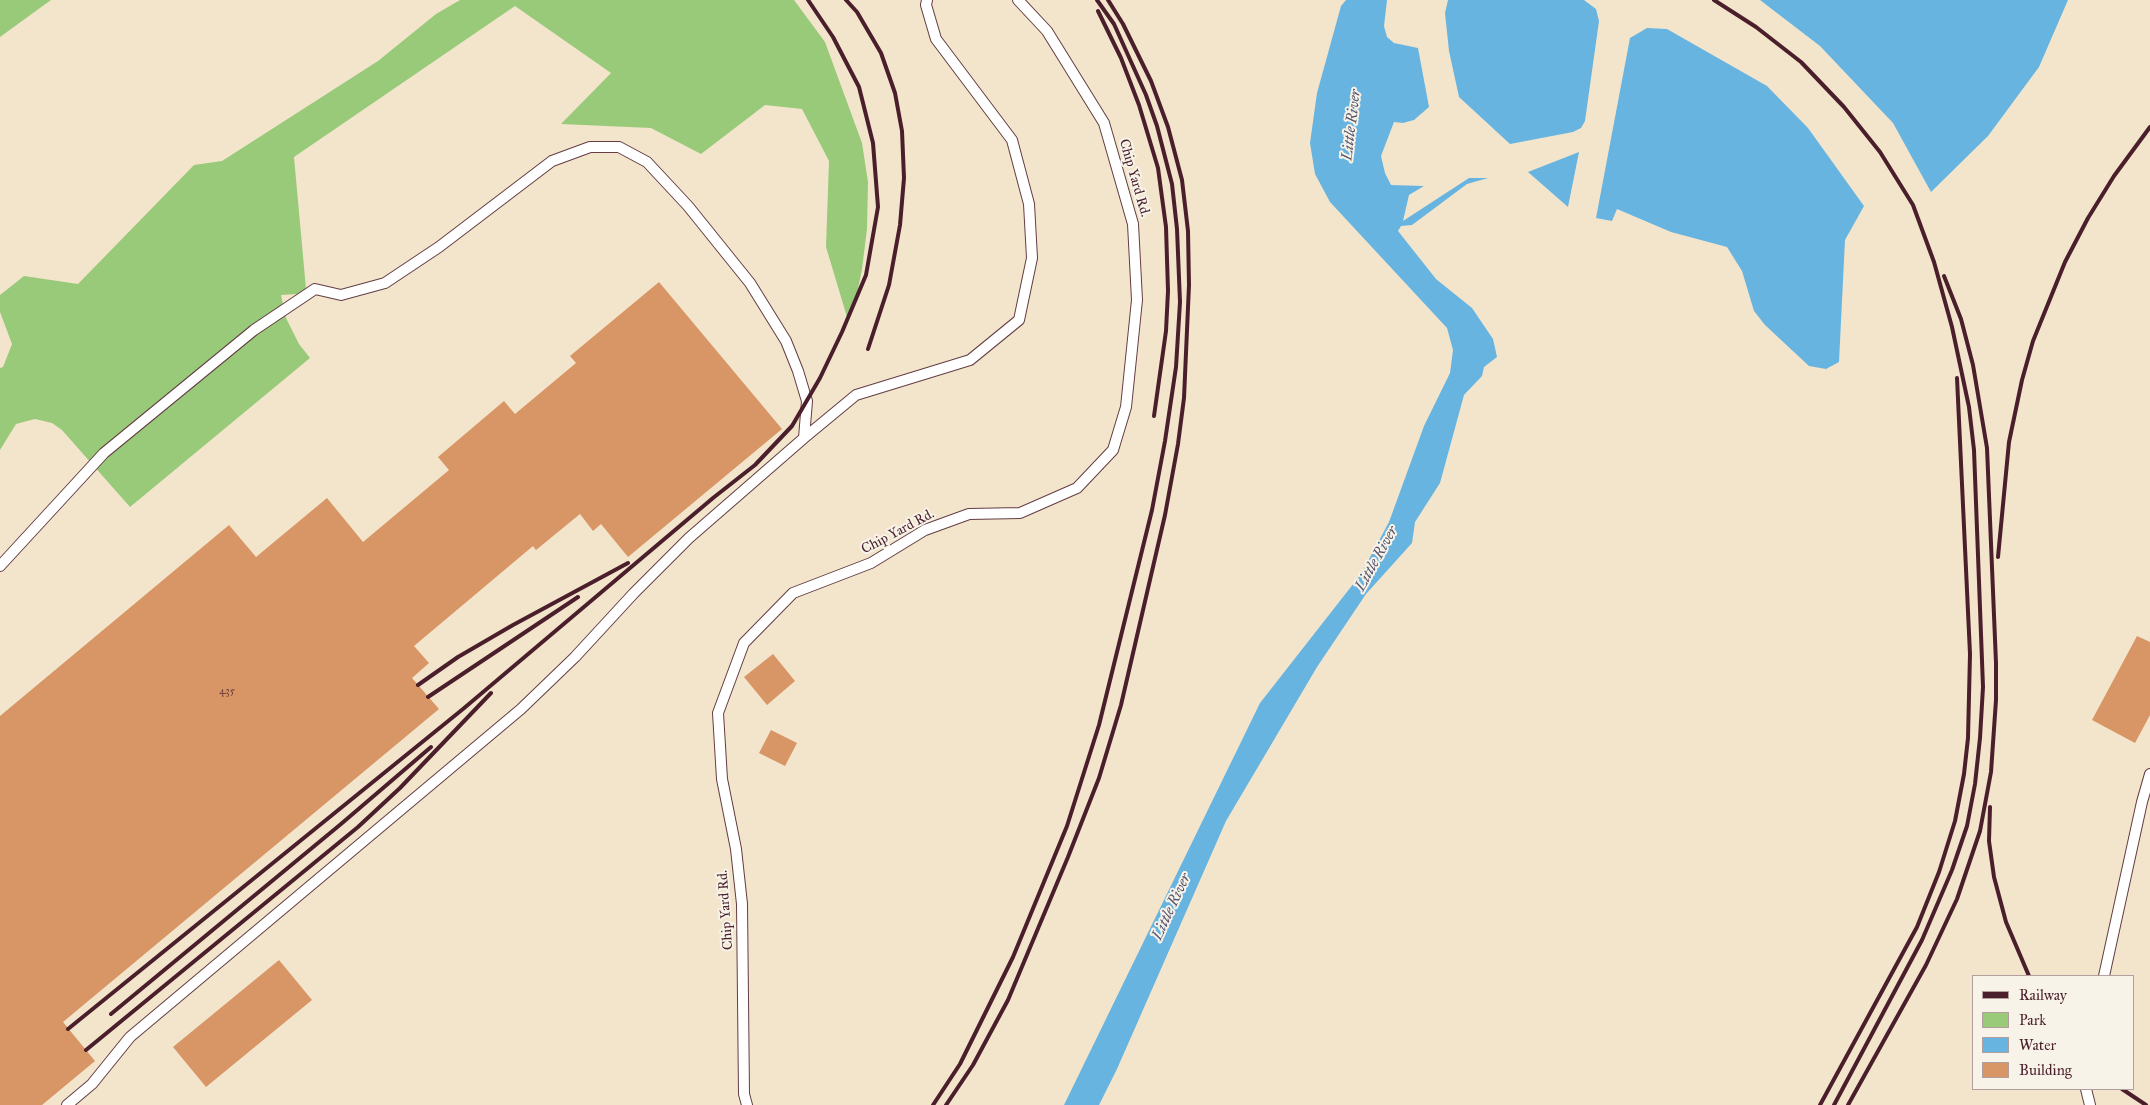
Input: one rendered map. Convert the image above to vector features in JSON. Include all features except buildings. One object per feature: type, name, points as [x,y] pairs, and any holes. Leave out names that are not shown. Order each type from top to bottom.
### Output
[{"type":"lane","points":[[67,1105],[92,1084],[130,1037],[521,709],[575,657],[634,593],[689,538],[856,395],[970,360],[1019,320],[1032,258],[1029,204],[1012,140],[936,38],[926,5],[927,0]]},
{"type":"lane","name":"Chip Yard Rd.","points":[[747,1105],[744,1094],[742,904],[736,849],[722,779],[718,713],[744,643],[793,592],[871,563],[925,530],[969,514],[1020,514],[1077,488],[1113,450],[1126,407],[1137,300],[1133,224],[1104,123],[1047,31],[1018,0]]},
{"type":"lane","points":[[0,566],[104,453],[254,330],[315,289],[341,295],[385,283],[440,247],[552,161],[590,147],[619,147],[647,162],[688,206],[750,283],[786,341],[798,371],[807,400],[804,438]]},
{"type":"lane","points":[[2104,975],[2142,802],[2150,774]]},
{"type":"lane","points":[[2086,1090],[2090,1105]]},
{"type":"green space","points":[[0,0],[51,0],[0,37]]},
{"type":"green space","points":[[460,0],[794,0],[825,42],[862,143],[868,182],[867,229],[856,299],[847,317],[826,247],[829,161],[802,109],[765,105],[701,154],[651,128],[561,124],[611,73],[515,6],[294,157],[306,289],[297,294],[281,295],[286,318],[299,344],[310,358],[130,507],[62,430],[52,423],[35,419],[16,424],[0,450],[0,368],[3,367],[12,344],[0,312],[0,295],[24,276],[78,284],[194,165],[222,161],[378,61],[436,14]]},
{"type":"water","name":"Little River","points":[[1346,0],[1387,0],[1384,26],[1387,37],[1394,43],[1418,48],[1429,107],[1414,120],[1403,123],[1394,122],[1381,156],[1385,173],[1391,185],[1424,186],[1409,195],[1403,221],[1469,178],[1488,178],[1467,184],[1412,225],[1401,226],[1398,231],[1436,279],[1472,308],[1493,339],[1497,357],[1484,367],[1482,376],[1464,395],[1440,483],[1415,522],[1412,543],[1366,594],[1317,667],[1226,821],[1117,1069],[1099,1105],[1064,1105],[1260,703],[1361,574],[1389,522],[1424,426],[1450,373],[1453,350],[1447,328],[1330,202],[1315,174],[1310,143],[1317,93],[1341,6]]},
{"type":"water","points":[[1448,0],[1584,0],[1596,9],[1599,21],[1585,121],[1581,128],[1573,132],[1510,144],[1459,97],[1449,51],[1445,13]]},
{"type":"water","points":[[1760,0],[2068,0],[2039,67],[1988,136],[1931,192],[1893,123],[1820,46]]},
{"type":"water","points":[[1647,28],[1667,29],[1767,86],[1808,128],[1864,206],[1845,240],[1839,362],[1826,369],[1809,366],[1765,325],[1754,311],[1742,271],[1727,247],[1671,232],[1617,209],[1612,221],[1596,218],[1630,38]]},
{"type":"water","points":[[1579,152],[1568,207],[1528,172]]},
{"type":"railway","points":[[68,1029],[463,709],[713,498],[755,465],[792,426],[820,378],[866,275],[878,207],[873,143],[859,87],[833,37],[808,0]]},
{"type":"railway","points":[[846,0],[857,12],[881,53],[895,93],[902,131],[904,178],[900,225],[889,285],[868,349]]},
{"type":"railway","points":[[933,1105],[960,1064],[1013,957],[1067,826],[1099,725],[1152,510],[1176,367],[1180,302],[1177,229],[1172,184],[1157,126],[1146,95],[1114,24],[1097,0]]},
{"type":"railway","points":[[946,1105],[973,1065],[1008,1000],[1099,778],[1121,705],[1165,515],[1178,444],[1184,398],[1189,285],[1188,231],[1182,180],[1168,127],[1151,81],[1123,24],[1108,0]]},
{"type":"railway","points":[[1714,0],[1756,27],[1801,62],[1844,107],[1880,152],[1913,205],[1934,262],[1952,327],[1969,407],[1974,450],[1983,687],[1975,784],[1967,826],[1952,870],[1922,940],[1834,1105]]},
{"type":"railway","points":[[1098,11],[1121,58],[1139,105],[1158,168],[1166,227],[1168,291],[1166,331],[1154,416]]},
{"type":"railway","points":[[1998,557],[2009,442],[2022,380],[2033,341],[2065,262],[2088,218],[2114,176],[2150,127]]},
{"type":"railway","points":[[1848,1105],[1926,965],[1957,899],[1980,831],[1991,772],[1996,700],[1996,663],[1987,448],[1973,365],[1961,319],[1944,276]]},
{"type":"railway","points":[[1820,1105],[1917,927],[1939,872],[1955,821],[1964,774],[1968,738],[1970,654],[1957,378]]},
{"type":"railway","points":[[418,685],[458,657],[513,625],[628,563]]},
{"type":"railway","points":[[428,697],[578,597]]},
{"type":"railway","points":[[86,1050],[358,827],[400,788],[491,693]]},
{"type":"railway","points":[[111,1014],[431,747]]},
{"type":"railway","points":[[1990,807],[1989,841],[1994,877],[2006,922],[2029,975]]},
{"type":"railway","points":[[2124,1090],[2146,1105]]}]
